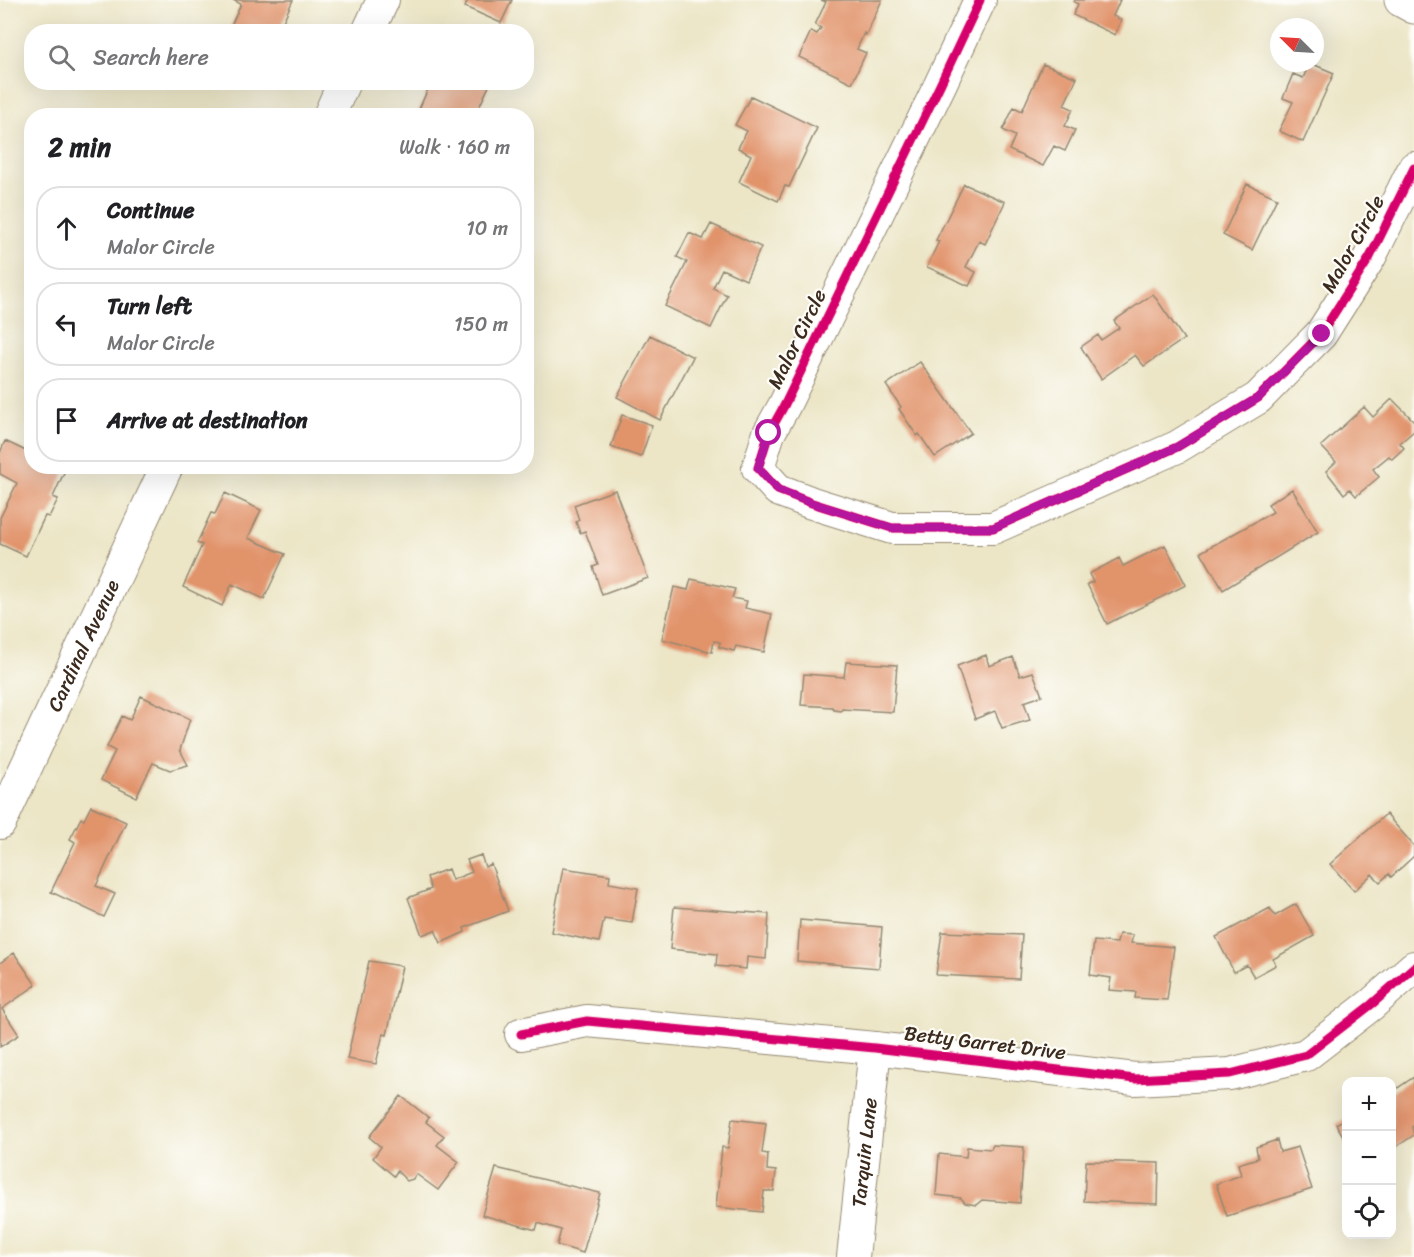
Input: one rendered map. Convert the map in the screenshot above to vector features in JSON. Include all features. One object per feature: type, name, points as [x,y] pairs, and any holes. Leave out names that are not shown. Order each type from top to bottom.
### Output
[{"type":"street","points":[[372,24],[383,0]]},
{"type":"street","name":"Malor Circle","points":[[980,0],[920,128],[769,433],[758,468],[778,490],[892,528],[993,528],[1177,447],[1258,398],[1322,334],[1371,257],[1414,168]]},
{"type":"street","points":[[1401,0],[1414,7]]},
{"type":"street","points":[[333,108],[340,90]]},
{"type":"street","name":"Cardinal Avenue","points":[[0,823],[163,474]]},
{"type":"street","name":"Betty Garret Drive","points":[[521,1034],[587,1021],[875,1048],[1135,1079],[1230,1074],[1306,1055],[1372,1004],[1414,967]]},
{"type":"street","name":"Tarquin Lane","points":[[853,1257],[875,1048]]},
{"type":"building","points":[[233,0],[293,0],[282,24],[232,24],[241,4]]},
{"type":"building","points":[[468,0],[512,0],[501,23],[465,7]]},
{"type":"building","points":[[821,0],[882,0],[857,49],[866,53],[852,83],[799,57],[811,31],[817,34],[821,28],[815,25],[826,2]]},
{"type":"building","points":[[1075,0],[1120,0],[1113,16],[1121,20],[1115,35],[1073,15],[1078,4],[1074,2]]},
{"type":"building","points":[[1043,64],[1077,78],[1064,105],[1073,109],[1065,126],[1075,130],[1065,151],[1054,146],[1043,166],[1009,150],[1015,136],[1003,130],[1014,107],[1022,111]]},
{"type":"building","points":[[1324,69],[1334,73],[1303,142],[1279,131],[1293,102],[1283,98],[1293,74],[1303,78],[1306,72],[1324,72]]},
{"type":"building","points":[[427,90],[487,90],[479,108],[420,108]]},
{"type":"building","points":[[751,96],[817,128],[789,187],[785,186],[778,201],[739,182],[751,155],[738,148],[747,131],[735,125]]},
{"type":"building","points":[[964,184],[1005,202],[985,244],[979,241],[966,267],[976,272],[969,286],[927,267],[939,241],[936,240]]},
{"type":"building","points":[[1247,184],[1277,198],[1252,250],[1223,235]]},
{"type":"building","points":[[711,224],[761,247],[746,280],[722,269],[713,288],[727,295],[711,328],[665,306],[687,262],[677,257],[689,233],[703,239]]},
{"type":"building","points":[[1153,294],[1184,339],[1144,366],[1135,355],[1101,379],[1081,347],[1098,335],[1101,340],[1119,328],[1114,321]]},
{"type":"building","points":[[650,335],[693,357],[660,420],[617,397]]},
{"type":"building","points":[[920,362],[971,433],[935,457],[919,434],[917,436],[886,385]]},
{"type":"building","points":[[1392,399],[1414,421],[1414,431],[1400,443],[1404,448],[1392,459],[1389,456],[1373,469],[1379,477],[1356,496],[1350,489],[1344,494],[1326,471],[1336,462],[1321,446],[1364,407],[1373,417]]},
{"type":"building","points":[[622,415],[652,425],[641,457],[611,447]]},
{"type":"building","points":[[5,441],[24,450],[24,474],[63,474],[53,497],[58,499],[49,517],[45,516],[26,556],[0,544],[0,518],[17,483],[0,474],[0,453]]},
{"type":"building","points":[[1292,489],[1318,532],[1223,590],[1201,552],[1273,512],[1268,504]]},
{"type":"building","points":[[615,490],[648,578],[602,595],[593,567],[598,565],[585,531],[580,533],[574,505]]},
{"type":"building","points":[[225,493],[261,510],[248,538],[285,554],[264,599],[232,584],[222,606],[183,587],[202,545],[197,543],[211,513],[215,514]]},
{"type":"building","points":[[1165,545],[1186,585],[1107,624],[1087,584],[1093,582],[1089,574],[1119,558],[1123,566]]},
{"type":"building","points":[[691,579],[735,589],[732,598],[747,601],[745,608],[772,614],[764,652],[736,646],[734,651],[719,647],[720,642],[714,641],[712,652],[662,639],[674,587],[688,590]]},
{"type":"building","points":[[986,655],[989,666],[1013,657],[1020,676],[1033,672],[1042,696],[1024,702],[1030,720],[1002,728],[995,711],[975,719],[957,666]]},
{"type":"building","points":[[846,662],[897,665],[893,712],[842,709],[841,711],[834,710],[832,707],[801,705],[804,674],[844,677]]},
{"type":"building","points":[[141,696],[190,719],[180,750],[188,765],[170,770],[153,763],[136,797],[101,780],[115,751],[107,747],[122,716],[130,720]]},
{"type":"building","points":[[91,806],[126,822],[96,886],[115,894],[104,917],[51,892],[75,842],[70,839],[81,818],[84,820]]},
{"type":"building","points":[[1386,814],[1414,846],[1414,856],[1391,877],[1389,874],[1380,882],[1372,874],[1354,891],[1330,864]]},
{"type":"building","points":[[481,855],[485,867],[491,864],[508,911],[464,928],[465,932],[441,943],[435,930],[422,935],[408,898],[431,889],[427,877],[448,869],[452,880],[472,872],[467,860]]},
{"type":"building","points":[[563,868],[610,875],[609,883],[638,888],[632,923],[604,919],[599,942],[551,932]]},
{"type":"building","points":[[1296,904],[1314,936],[1273,959],[1276,965],[1254,977],[1247,965],[1234,972],[1216,937],[1270,908],[1275,916]]},
{"type":"building","points":[[674,907],[769,914],[766,959],[747,957],[746,969],[716,966],[717,954],[670,949]]},
{"type":"building","points":[[800,920],[882,927],[879,968],[797,961]]},
{"type":"building","points":[[942,932],[1022,935],[1019,979],[936,975]]},
{"type":"building","points":[[1119,934],[1133,935],[1131,943],[1174,947],[1167,1000],[1135,998],[1136,992],[1109,990],[1111,978],[1090,975],[1094,941],[1117,943]]},
{"type":"building","points":[[14,953],[36,985],[2,1009],[19,1035],[0,1047],[0,963]]},
{"type":"building","points":[[369,961],[402,966],[387,1035],[383,1034],[376,1064],[347,1059]]},
{"type":"building","points":[[1414,1077],[1414,1126],[1412,1127],[1414,1135],[1396,1147],[1396,1131],[1396,1089]]},
{"type":"building","points":[[401,1096],[429,1118],[426,1122],[444,1136],[437,1145],[459,1162],[438,1190],[416,1174],[413,1179],[407,1181],[397,1171],[394,1176],[373,1158],[381,1147],[369,1137]]},
{"type":"building","points":[[732,1119],[766,1123],[762,1153],[768,1154],[767,1170],[776,1171],[774,1191],[764,1191],[762,1212],[716,1207],[722,1147],[728,1148]]},
{"type":"building","points":[[1342,1120],[1342,1134],[1336,1124]]},
{"type":"building","points":[[1277,1140],[1280,1152],[1298,1147],[1312,1189],[1227,1216],[1216,1184],[1241,1175],[1238,1164],[1258,1158],[1256,1147]]},
{"type":"building","points":[[993,1145],[1024,1147],[1020,1203],[982,1200],[976,1205],[965,1203],[961,1198],[936,1195],[939,1154],[966,1157],[967,1147],[991,1149]]},
{"type":"building","points":[[1086,1161],[1159,1163],[1158,1204],[1084,1201]]},
{"type":"building","points":[[496,1168],[600,1193],[583,1253],[557,1245],[561,1230],[538,1223],[536,1230],[482,1215]]},
{"type":"cycle path","points":[[980,0],[769,433],[758,468],[778,490],[892,528],[993,528],[1177,447],[1258,398],[1321,334],[1370,257],[1414,168]]},
{"type":"cycle path","points":[[521,1034],[587,1021],[875,1048],[1135,1079],[1230,1074],[1306,1055],[1372,1004],[1414,967]]},
{"type":"route","points":[[769,433],[758,468],[778,490],[892,528],[993,528],[1177,447],[1258,398],[1322,334]]}]
